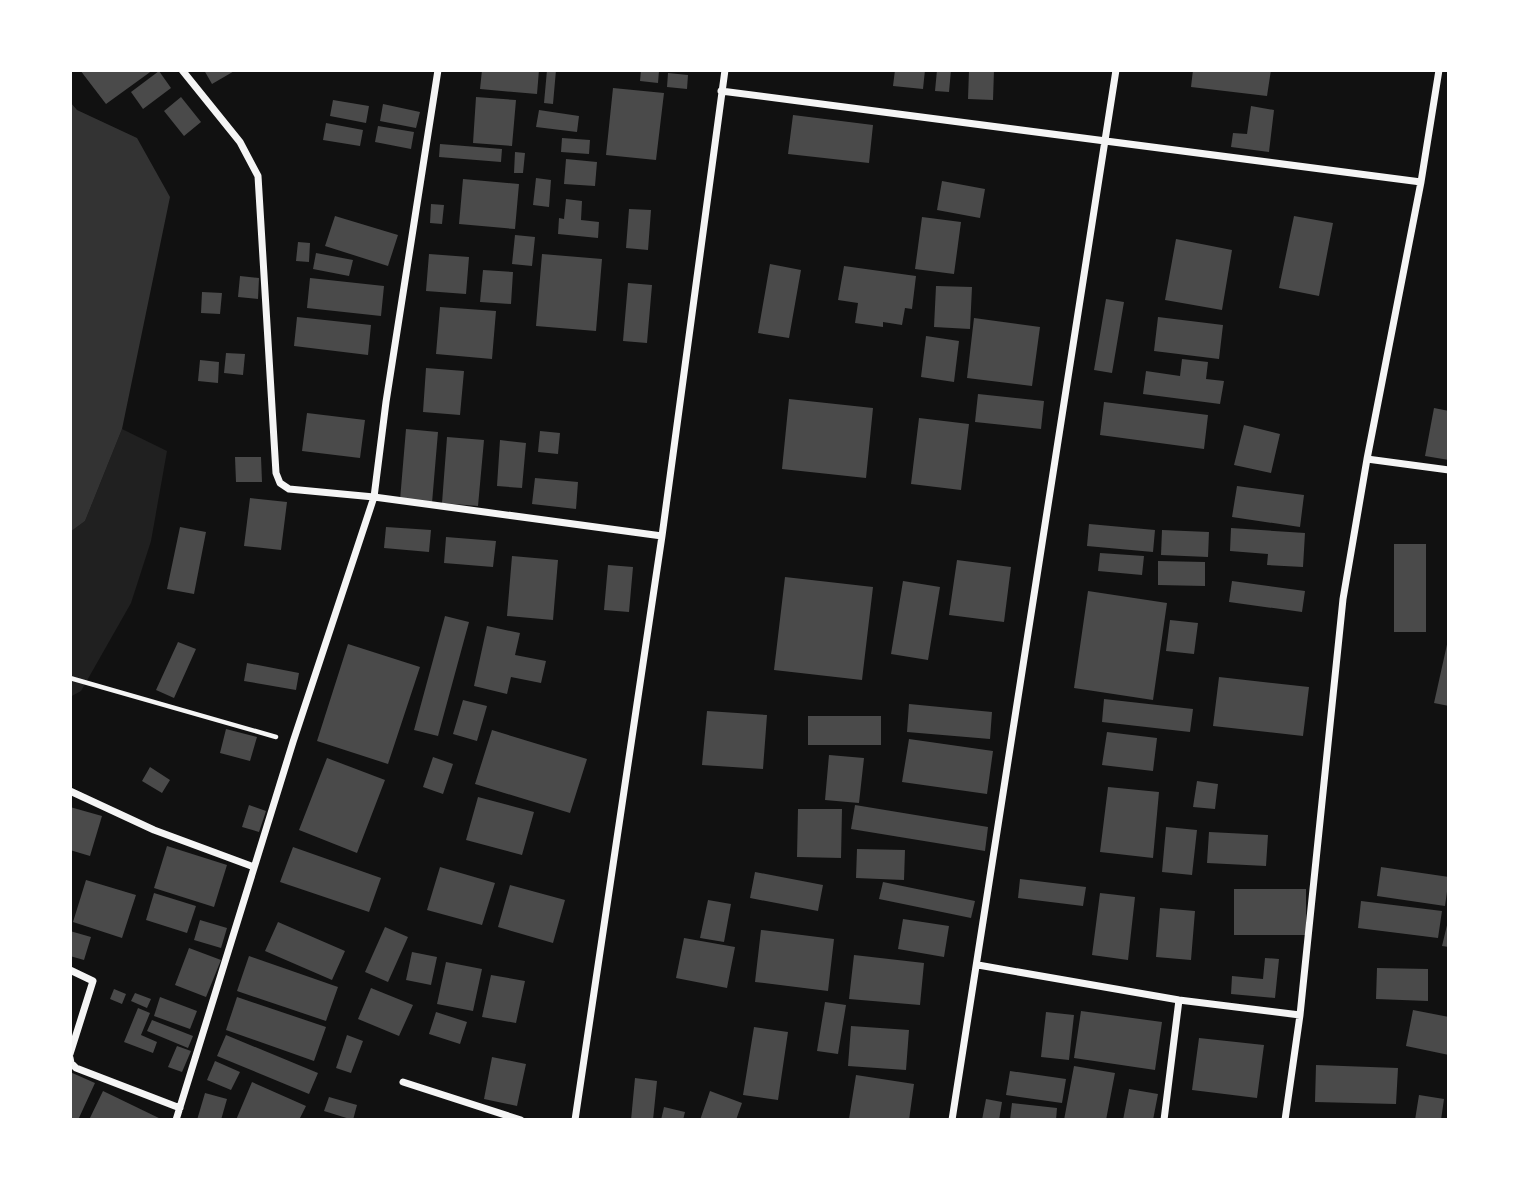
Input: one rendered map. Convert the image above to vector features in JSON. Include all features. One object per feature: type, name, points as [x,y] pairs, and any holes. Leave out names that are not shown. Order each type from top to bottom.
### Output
[{"type":"street","points":[[182,70],[240,142],[258,176],[276,473],[280,482],[289,489],[374,497],[662,536]]},
{"type":"street","points":[[176,1120],[293,742],[374,497],[386,401],[438,70]]},
{"type":"street","points":[[575,1120],[662,536],[724,70]]},
{"type":"street","points":[[952,1120],[1116,70]]},
{"type":"street","points":[[1285,1120],[1300,1015],[1343,599],[1367,459],[1421,182],[1439,70]]},
{"type":"street","points":[[721,91],[1421,182]]},
{"type":"street","points":[[1367,459],[1449,470]]},
{"type":"street","points":[[70,791],[154,830],[254,867]]},
{"type":"street","points":[[978,965],[1179,1000],[1300,1015]]},
{"type":"street","points":[[70,970],[93,981],[70,1056],[71,1063],[76,1068],[180,1108]]},
{"type":"street","points":[[1164,1120],[1179,1000]]},
{"type":"street","points":[[403,1082],[521,1120]]},
{"type":"path","points":[[70,678],[293,742]]},
{"type":"shaded area","points":[[70,102],[77,110],[137,138],[170,197],[122,429],[85,521],[70,532]]},
{"type":"shaded area","points":[[122,429],[167,451],[151,541],[131,603],[81,691],[70,697],[70,532],[85,521]]},
{"type":"building","points":[[80,70],[153,70],[106,104]]},
{"type":"building","points":[[204,70],[236,70],[212,84]]},
{"type":"building","points":[[482,70],[539,70],[537,94],[480,89]]},
{"type":"building","points":[[547,70],[556,70],[553,104],[544,103]]},
{"type":"building","points":[[641,70],[659,71],[658,83],[640,81]]},
{"type":"building","points":[[895,70],[925,70],[923,89],[893,86]]},
{"type":"building","points":[[937,70],[951,70],[949,92],[935,91]]},
{"type":"building","points":[[969,70],[994,70],[993,100],[968,99]]},
{"type":"building","points":[[1193,70],[1271,70],[1267,96],[1191,87]]},
{"type":"building","points":[[159,71],[171,88],[143,109],[131,92]]},
{"type":"building","points":[[668,73],[688,75],[687,89],[667,87]]},
{"type":"building","points":[[613,88],[664,93],[656,160],[606,155]]},
{"type":"building","points":[[181,97],[201,122],[184,136],[164,111]]},
{"type":"building","points":[[476,97],[516,100],[512,146],[473,143]]},
{"type":"building","points":[[333,100],[369,106],[366,123],[330,116]]},
{"type":"building","points":[[383,104],[420,112],[416,128],[380,121]]},
{"type":"building","points":[[1251,106],[1274,110],[1269,152],[1231,147],[1233,133],[1247,134]]},
{"type":"building","points":[[539,110],[579,116],[577,132],[536,127]]},
{"type":"building","points":[[793,115],[873,125],[869,163],[788,154]]},
{"type":"building","points":[[326,123],[363,130],[360,146],[323,140]]},
{"type":"building","points":[[378,126],[414,132],[411,149],[375,142]]},
{"type":"building","points":[[562,138],[590,140],[589,154],[561,152]]},
{"type":"building","points":[[440,144],[502,149],[501,162],[439,157]]},
{"type":"building","points":[[515,152],[525,153],[523,173],[514,173]]},
{"type":"building","points":[[566,159],[597,162],[595,186],[564,184]]},
{"type":"building","points":[[536,178],[551,180],[549,207],[533,205]]},
{"type":"building","points":[[463,179],[519,184],[515,229],[459,224]]},
{"type":"building","points":[[942,181],[985,189],[980,218],[937,210]]},
{"type":"building","points":[[566,199],[582,201],[581,220],[599,222],[598,238],[558,234],[559,218],[564,219]]},
{"type":"building","points":[[431,204],[444,205],[442,224],[430,223]]},
{"type":"building","points":[[629,209],[651,210],[648,250],[626,248]]},
{"type":"building","points":[[335,216],[398,235],[388,266],[325,246]]},
{"type":"building","points":[[1294,216],[1333,223],[1319,296],[1279,288]]},
{"type":"building","points":[[922,217],[961,222],[954,274],[915,269]]},
{"type":"building","points":[[515,235],[535,237],[532,266],[512,264]]},
{"type":"building","points":[[1176,239],[1232,250],[1222,310],[1165,300]]},
{"type":"building","points":[[298,242],[310,243],[309,262],[296,261]]},
{"type":"building","points":[[316,253],[353,260],[349,276],[313,269]]},
{"type":"building","points":[[429,254],[469,257],[466,294],[426,291]]},
{"type":"building","points":[[542,254],[602,259],[596,331],[536,326]]},
{"type":"building","points":[[770,264],[801,270],[789,338],[758,333]]},
{"type":"building","points":[[844,266],[916,276],[912,309],[905,308],[902,325],[883,322],[883,327],[855,323],[858,303],[838,300]]},
{"type":"building","points":[[483,270],[513,272],[511,304],[480,302]]},
{"type":"building","points":[[240,276],[259,278],[258,299],[238,297]]},
{"type":"building","points":[[310,278],[384,286],[381,316],[307,308]]},
{"type":"building","points":[[628,283],[652,285],[647,343],[623,341]]},
{"type":"building","points":[[936,286],[972,287],[970,329],[934,327]]},
{"type":"building","points":[[202,292],[222,293],[220,314],[201,313]]},
{"type":"building","points":[[1106,299],[1124,302],[1112,373],[1094,370]]},
{"type":"building","points":[[440,307],[496,311],[492,359],[436,354]]},
{"type":"building","points":[[297,317],[371,325],[368,355],[294,346]]},
{"type":"building","points":[[1158,317],[1223,325],[1219,359],[1154,351]]},
{"type":"building","points":[[974,318],[1040,327],[1032,386],[967,378]]},
{"type":"building","points":[[926,336],[959,341],[954,382],[921,377]]},
{"type":"building","points":[[226,353],[245,354],[243,375],[224,373]]},
{"type":"building","points":[[1182,359],[1208,362],[1206,379],[1224,381],[1220,404],[1143,394],[1146,371],[1180,376]]},
{"type":"building","points":[[200,360],[219,362],[218,383],[198,381]]},
{"type":"building","points":[[426,368],[464,371],[460,415],[423,412]]},
{"type":"building","points":[[978,394],[1044,401],[1041,429],[975,422]]},
{"type":"building","points":[[789,399],[873,408],[866,478],[782,469]]},
{"type":"building","points":[[1104,402],[1208,415],[1204,449],[1100,435]]},
{"type":"building","points":[[1434,408],[1449,411],[1449,460],[1425,456]]},
{"type":"building","points":[[307,413],[365,420],[360,458],[302,451]]},
{"type":"building","points":[[919,418],[969,424],[961,490],[911,484]]},
{"type":"building","points":[[1244,425],[1280,434],[1271,473],[1234,465]]},
{"type":"building","points":[[406,429],[438,432],[432,503],[400,500]]},
{"type":"building","points":[[540,431],[560,433],[558,454],[538,452]]},
{"type":"building","points":[[447,437],[484,440],[478,506],[442,503]]},
{"type":"building","points":[[500,440],[526,443],[522,488],[497,486]]},
{"type":"building","points":[[235,457],[261,457],[262,482],[236,482]]},
{"type":"building","points":[[535,478],[578,482],[576,509],[532,504]]},
{"type":"building","points":[[1237,486],[1304,495],[1300,527],[1232,517]]},
{"type":"building","points":[[250,498],[287,502],[281,550],[244,546]]},
{"type":"building","points":[[1089,524],[1155,530],[1153,552],[1087,546]]},
{"type":"building","points":[[180,527],[206,532],[194,594],[167,589]]},
{"type":"building","points":[[386,527],[431,530],[429,552],[384,548]]},
{"type":"building","points":[[1231,528],[1305,533],[1303,567],[1267,565],[1268,554],[1230,551]]},
{"type":"building","points":[[1162,530],[1209,532],[1208,557],[1161,555]]},
{"type":"building","points":[[446,537],[496,541],[493,567],[444,563]]},
{"type":"building","points":[[1394,544],[1426,544],[1426,632],[1394,632]]},
{"type":"building","points":[[1100,553],[1144,556],[1142,575],[1098,571]]},
{"type":"building","points":[[512,556],[558,560],[553,620],[507,616]]},
{"type":"building","points":[[957,560],[1011,567],[1004,622],[949,615]]},
{"type":"building","points":[[1158,561],[1205,562],[1205,586],[1158,585]]},
{"type":"building","points":[[608,565],[633,567],[629,612],[604,610]]},
{"type":"building","points":[[785,577],[873,587],[862,680],[774,670]]},
{"type":"building","points":[[903,581],[940,587],[928,660],[891,654]]},
{"type":"building","points":[[1232,581],[1305,591],[1302,612],[1229,602]]},
{"type":"building","points":[[1088,591],[1167,603],[1153,700],[1074,688]]},
{"type":"building","points":[[445,616],[469,622],[438,736],[414,730]]},
{"type":"building","points":[[1170,620],[1198,623],[1194,654],[1166,651]]},
{"type":"building","points":[[487,626],[520,633],[515,655],[546,661],[541,683],[511,677],[507,694],[474,686]]},
{"type":"building","points":[[1449,640],[1449,706],[1434,703]]},
{"type":"building","points":[[178,642],[196,649],[174,698],[156,690]]},
{"type":"building","points":[[348,644],[420,667],[388,764],[317,741]]},
{"type":"building","points":[[247,663],[299,673],[296,690],[244,681]]},
{"type":"building","points":[[1219,677],[1309,687],[1303,736],[1213,726]]},
{"type":"building","points":[[1104,699],[1193,709],[1190,732],[1102,722]]},
{"type":"building","points":[[463,700],[487,706],[477,741],[453,734]]},
{"type":"building","points":[[909,704],[992,712],[990,739],[907,732]]},
{"type":"building","points":[[707,711],[767,715],[763,769],[702,765]]},
{"type":"building","points":[[808,716],[881,716],[881,745],[808,745]]},
{"type":"building","points":[[226,729],[257,737],[250,761],[220,753]]},
{"type":"building","points":[[492,730],[587,759],[570,813],[475,784]]},
{"type":"building","points":[[1107,732],[1157,738],[1153,771],[1102,765]]},
{"type":"building","points":[[909,739],[993,751],[987,794],[902,782]]},
{"type":"building","points":[[829,755],[864,758],[859,803],[825,800]]},
{"type":"building","points":[[433,757],[453,764],[443,794],[423,787]]},
{"type":"building","points":[[327,758],[385,780],[357,853],[299,830]]},
{"type":"building","points":[[150,767],[170,780],[162,793],[142,781]]},
{"type":"building","points":[[1197,781],[1218,784],[1215,809],[1193,807]]},
{"type":"building","points":[[1108,787],[1159,792],[1153,858],[1100,852]]},
{"type":"building","points":[[478,797],[534,812],[522,855],[466,840]]},
{"type":"building","points":[[249,805],[266,811],[259,832],[242,827]]},
{"type":"building","points":[[855,805],[988,827],[985,851],[851,829]]},
{"type":"building","points":[[70,807],[102,816],[90,856],[70,850]]},
{"type":"building","points":[[798,809],[842,809],[841,858],[797,857]]},
{"type":"building","points":[[1166,827],[1197,830],[1192,875],[1162,872]]},
{"type":"building","points":[[1209,832],[1268,835],[1266,866],[1207,863]]},
{"type":"building","points":[[167,846],[227,865],[214,907],[154,888]]},
{"type":"building","points":[[293,847],[381,878],[369,912],[280,882]]},
{"type":"building","points":[[857,849],[905,850],[904,880],[856,878]]},
{"type":"building","points":[[440,867],[495,883],[482,925],[427,910]]},
{"type":"building","points":[[1381,867],[1449,877],[1445,906],[1377,896]]},
{"type":"building","points":[[755,872],[823,885],[818,911],[750,898]]},
{"type":"building","points":[[1020,879],[1086,887],[1083,906],[1018,898]]},
{"type":"building","points":[[86,880],[136,895],[122,938],[73,922]]},
{"type":"building","points":[[883,882],[975,901],[971,918],[879,899]]},
{"type":"building","points":[[510,885],[565,900],[553,943],[498,927]]},
{"type":"building","points":[[1234,889],[1306,889],[1306,935],[1234,935]]},
{"type":"building","points":[[154,893],[196,906],[187,933],[146,920]]},
{"type":"building","points":[[1100,893],[1135,897],[1128,960],[1092,955]]},
{"type":"building","points":[[708,900],[731,904],[724,942],[700,938]]},
{"type":"building","points":[[1361,901],[1442,911],[1438,938],[1358,928]]},
{"type":"building","points":[[1160,908],[1195,911],[1191,960],[1156,957]]},
{"type":"building","points":[[903,919],[949,926],[944,957],[898,949]]},
{"type":"building","points":[[200,920],[227,928],[221,948],[194,940]]},
{"type":"building","points":[[1449,921],[1449,947],[1442,946]]},
{"type":"building","points":[[278,922],[345,951],[332,980],[265,951]]},
{"type":"building","points":[[385,927],[408,937],[388,982],[365,972]]},
{"type":"building","points":[[761,930],[834,939],[828,991],[755,982]]},
{"type":"building","points":[[70,931],[91,937],[84,960],[70,956]]},
{"type":"building","points":[[684,938],[735,947],[727,988],[676,978]]},
{"type":"building","points":[[189,948],[221,960],[206,997],[175,985]]},
{"type":"building","points":[[412,952],[437,957],[431,985],[406,980]]},
{"type":"building","points":[[854,955],[924,963],[920,1005],[849,999]]},
{"type":"building","points":[[249,956],[338,987],[326,1021],[237,991]]},
{"type":"building","points":[[1265,958],[1279,959],[1275,998],[1231,994],[1232,976],[1263,979]]},
{"type":"building","points":[[446,962],[482,969],[473,1011],[437,1004]]},
{"type":"building","points":[[1377,968],[1428,969],[1428,1001],[1376,999]]},
{"type":"building","points":[[491,975],[525,981],[516,1023],[482,1017]]},
{"type":"building","points":[[371,988],[413,1005],[399,1036],[358,1019]]},
{"type":"building","points":[[114,989],[126,994],[122,1004],[110,999]]},
{"type":"building","points":[[135,993],[151,999],[147,1008],[131,1001]]},
{"type":"building","points":[[160,997],[197,1011],[190,1029],[154,1016]]},
{"type":"building","points":[[237,997],[326,1027],[314,1061],[226,1030]]},
{"type":"building","points":[[825,1002],[846,1005],[838,1054],[817,1051]]},
{"type":"building","points":[[138,1008],[150,1013],[141,1035],[157,1042],[153,1053],[124,1042]]},
{"type":"building","points":[[1413,1010],[1449,1017],[1449,1055],[1406,1046]]},
{"type":"building","points":[[1081,1011],[1162,1022],[1155,1070],[1074,1058]]},
{"type":"building","points":[[436,1012],[467,1022],[460,1044],[429,1034]]},
{"type":"building","points":[[1046,1012],[1074,1015],[1069,1060],[1041,1057]]},
{"type":"building","points":[[152,1020],[193,1036],[188,1048],[147,1031]]},
{"type":"building","points":[[851,1026],[909,1030],[906,1070],[848,1066]]},
{"type":"building","points":[[754,1027],[788,1032],[778,1100],[743,1095]]},
{"type":"building","points":[[226,1035],[318,1073],[309,1094],[217,1056]]},
{"type":"building","points":[[347,1035],[363,1041],[351,1073],[336,1068]]},
{"type":"building","points":[[1199,1038],[1264,1045],[1257,1098],[1192,1090]]},
{"type":"building","points":[[177,1046],[191,1051],[182,1072],[168,1067]]},
{"type":"building","points":[[492,1057],[526,1064],[517,1106],[484,1099]]},
{"type":"building","points":[[215,1061],[240,1072],[231,1090],[207,1080]]},
{"type":"building","points":[[1316,1065],[1398,1068],[1396,1104],[1315,1102]]},
{"type":"building","points":[[1074,1066],[1115,1073],[1106,1120],[1064,1120]]},
{"type":"building","points":[[1010,1071],[1066,1079],[1062,1103],[1006,1095]]},
{"type":"building","points":[[70,1072],[95,1083],[78,1120],[70,1118]]},
{"type":"building","points":[[856,1075],[914,1084],[909,1120],[849,1119]]},
{"type":"building","points":[[635,1078],[657,1081],[653,1120],[631,1120]]},
{"type":"building","points":[[252,1082],[306,1106],[299,1120],[236,1120]]},
{"type":"building","points":[[1129,1089],[1158,1094],[1153,1120],[1123,1120]]},
{"type":"building","points":[[103,1091],[163,1120],[89,1120]]},
{"type":"building","points":[[710,1091],[742,1103],[736,1120],[700,1120]]},
{"type":"building","points":[[205,1093],[227,1099],[221,1120],[197,1120]]},
{"type":"building","points":[[1419,1095],[1444,1099],[1441,1120],[1415,1120]]},
{"type":"building","points":[[329,1097],[357,1105],[353,1120],[324,1111]]},
{"type":"building","points":[[986,1099],[1002,1102],[999,1120],[982,1120]]},
{"type":"building","points":[[1012,1103],[1057,1108],[1056,1120],[1010,1120]]},
{"type":"building","points":[[664,1107],[685,1112],[683,1120],[661,1120]]}]
